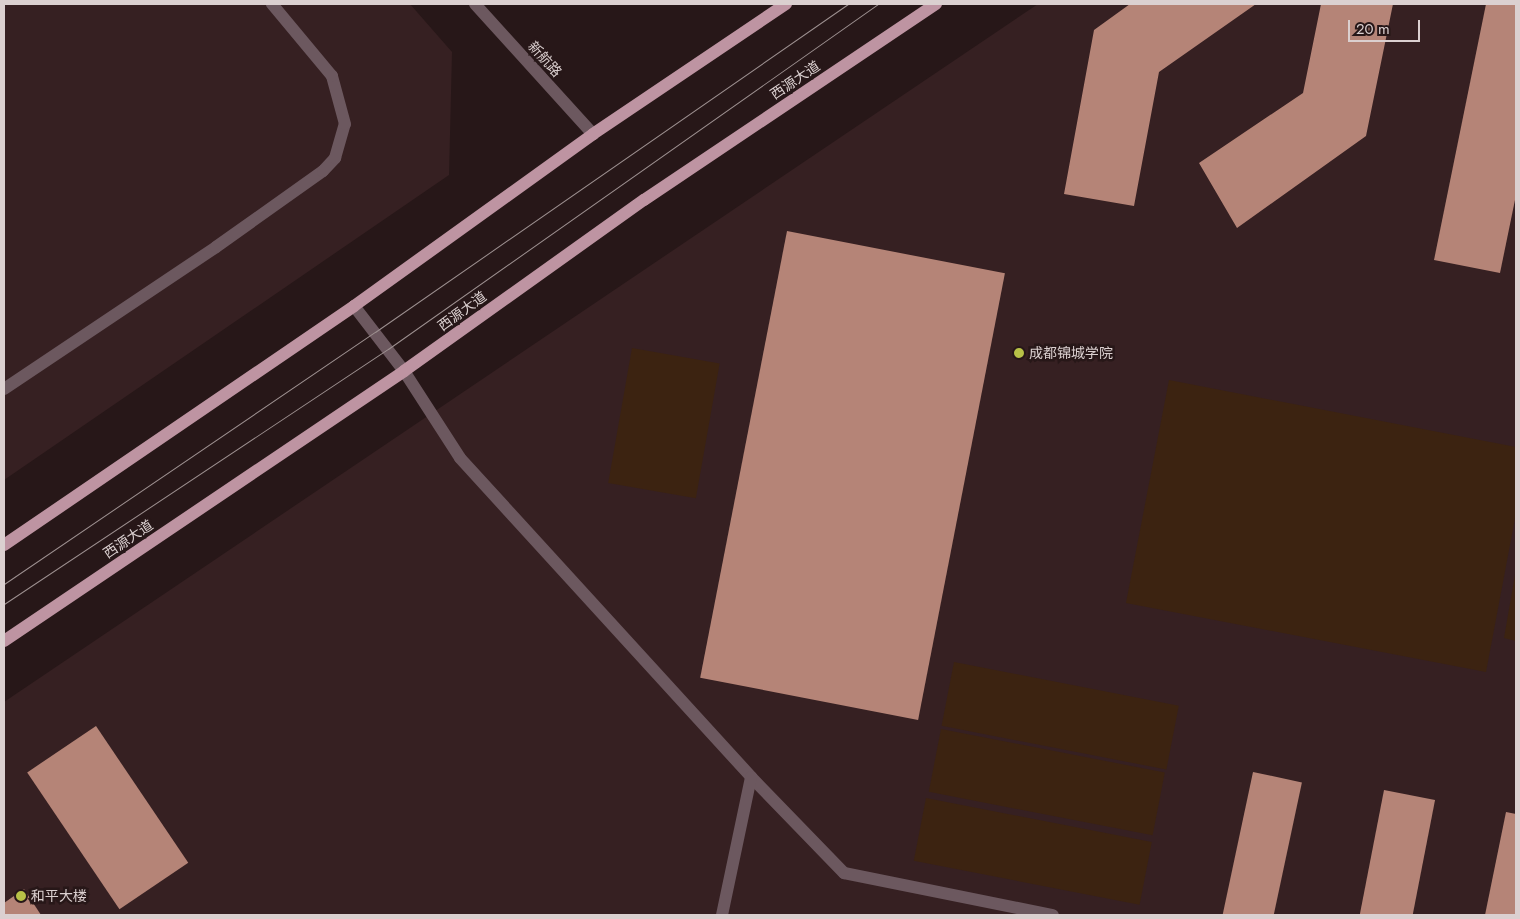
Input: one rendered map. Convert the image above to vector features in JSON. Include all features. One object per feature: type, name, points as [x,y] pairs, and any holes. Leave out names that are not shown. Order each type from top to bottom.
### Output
[{"type":"main road","points":[[4,545],[354,306],[593,134],[786,4]]},
{"type":"main road","name":"西源大道","points":[[4,641],[404,371],[644,200],[936,4]]},
{"type":"street","points":[[4,390],[216,246],[323,171],[335,158],[345,124],[332,76],[272,4]]},
{"type":"street","name":"新航路","points":[[475,4],[593,134]]},
{"type":"street","points":[[354,306],[404,371],[460,458],[751,778],[844,873],[1053,915]]},
{"type":"street","points":[[722,915],[751,778]]},
{"type":"shaded area","points":[[4,4],[410,4],[452,52],[449,175],[4,480]]},
{"type":"shaded area","name":"成都锦城学院","points":[[1038,4],[1516,4],[1516,915],[4,915],[4,702]]},
{"type":"shaded area","points":[[632,348],[720,363],[696,498],[608,483]]},
{"type":"shaded area","points":[[1169,380],[1516,447],[1516,513],[1486,672],[1126,603]]},
{"type":"shaded area","points":[[1516,569],[1516,641],[1504,638]]},
{"type":"shaded area","points":[[954,662],[1179,706],[1166,770],[942,726]]},
{"type":"shaded area","points":[[941,729],[1165,773],[1153,835],[929,792]]},
{"type":"shaded area","points":[[926,798],[1152,842],[1140,905],[914,861]]},
{"type":"building","points":[[1130,4],[1256,4],[1159,72],[1134,206],[1064,194],[1094,30]]},
{"type":"building","points":[[1321,4],[1393,4],[1366,136],[1237,228],[1199,163],[1303,93]]},
{"type":"building","points":[[1486,4],[1516,4],[1516,195],[1500,273],[1434,260]]},
{"type":"building","points":[[787,231],[1005,273],[918,720],[700,678]]},
{"type":"building","points":[[96,726],[188,863],[119,909],[27,772]]},
{"type":"building","points":[[1253,772],[1302,782],[1274,915],[1223,915]]},
{"type":"building","points":[[1384,790],[1435,800],[1413,915],[1360,915]]},
{"type":"building","points":[[1506,812],[1516,814],[1516,915],[1485,915]]},
{"type":"building","name":"和平大楼","points":[[24,889],[41,915],[4,915],[4,903]]},
{"type":"tram line","points":[[4,584],[375,332],[848,4]]},
{"type":"tram line","points":[[4,604],[388,349],[878,4]]},
{"type":"place","name":"成都锦城学院","points":[[1019,353]]},
{"type":"place","name":"和平大楼","points":[[21,896]]}]
